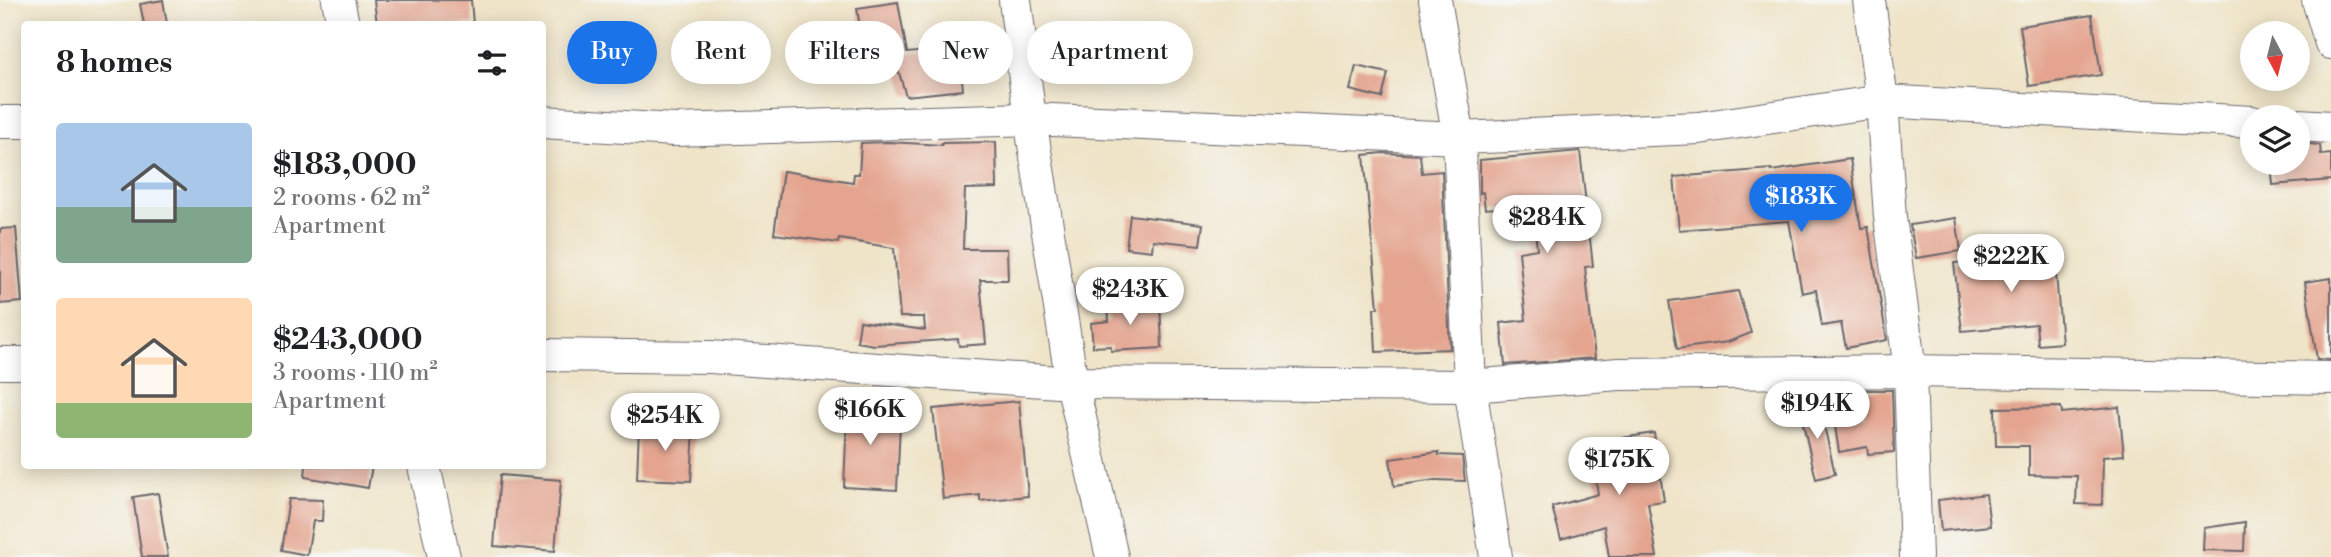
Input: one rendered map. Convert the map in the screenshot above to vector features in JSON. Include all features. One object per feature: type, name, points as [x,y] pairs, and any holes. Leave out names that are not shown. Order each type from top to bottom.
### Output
[{"type":"street","points":[[338,0],[342,21]]},
{"type":"street","points":[[1015,0],[1030,119],[1072,383],[1112,557]]},
{"type":"street","points":[[1435,0],[1459,138],[1470,386],[1496,557]]},
{"type":"street","points":[[1869,0],[1882,101],[1890,217],[1910,371],[1916,557]]},
{"type":"street","points":[[2318,0],[2331,43]]},
{"type":"street","points":[[546,121],[674,130],[1030,119],[1459,138],[1699,128],[1882,101],[2240,121]]},
{"type":"street","points":[[0,122],[21,122]]},
{"type":"street","points":[[2310,126],[2331,127]]},
{"type":"street","points":[[546,355],[710,357],[1072,383],[1470,386],[1619,374],[1910,371],[2331,378]]},
{"type":"street","points":[[0,363],[21,363]]},
{"type":"street","points":[[425,469],[444,557]]},
{"type":"building","points":[[163,0],[166,21],[143,21],[140,4]]},
{"type":"building","points":[[374,0],[471,0],[473,21],[377,21]]},
{"type":"building","points":[[898,2],[901,21],[859,21],[857,8]]},
{"type":"building","points":[[2092,15],[2101,75],[2029,86],[2020,26]]},
{"type":"building","points":[[904,36],[907,53],[918,52],[918,84],[962,84],[963,90],[906,96],[902,84]]},
{"type":"building","points":[[1356,66],[1388,73],[1382,98],[1350,90]]},
{"type":"building","points":[[996,142],[997,188],[965,189],[963,249],[1007,249],[1008,280],[980,280],[986,344],[959,346],[958,339],[874,345],[857,342],[860,321],[925,330],[924,317],[900,317],[894,248],[839,239],[838,243],[774,234],[783,171],[853,182],[854,174],[859,174],[861,143],[942,145]]},
{"type":"building","points":[[2310,144],[2320,145],[2321,155],[2331,154],[2331,180],[2273,185],[2272,175],[2310,175]]},
{"type":"building","points":[[1580,151],[1593,266],[1585,267],[1595,358],[1505,365],[1501,323],[1526,320],[1519,252],[1537,249],[1532,205],[1485,209],[1483,192],[1480,193],[1480,160]]},
{"type":"building","points":[[1364,155],[1420,155],[1422,173],[1442,171],[1450,349],[1376,352],[1374,308],[1378,308]]},
{"type":"building","points":[[1850,159],[1861,228],[1868,227],[1887,340],[1846,348],[1841,323],[1822,326],[1816,290],[1802,293],[1789,221],[1679,230],[1674,177],[1771,171]]},
{"type":"building","points":[[1130,215],[1203,224],[1200,245],[1153,240],[1152,251],[1126,248]]},
{"type":"building","points":[[1956,218],[1961,251],[1916,258],[1910,225]]},
{"type":"building","points":[[16,228],[21,302],[0,304],[0,229]]},
{"type":"building","points":[[2054,251],[2062,343],[2038,345],[2036,324],[1962,331],[1954,263]]},
{"type":"building","points":[[2331,278],[2331,360],[2317,359],[2305,282]]},
{"type":"building","points":[[1738,291],[1751,333],[1728,342],[1677,349],[1669,301]]},
{"type":"building","points":[[1160,301],[1162,348],[1111,351],[1111,346],[1093,347],[1091,323],[1109,321],[1108,303]]},
{"type":"building","points":[[1863,390],[1892,390],[1894,452],[1868,454],[1867,447],[1839,452],[1834,420],[1865,415]]},
{"type":"building","points":[[848,394],[876,396],[875,422],[900,423],[897,490],[844,487]]},
{"type":"building","points":[[1019,401],[1028,496],[980,501],[980,495],[943,499],[933,409]]},
{"type":"building","points":[[1819,403],[1835,474],[1816,479],[1799,407]]},
{"type":"building","points":[[2061,407],[2062,413],[2119,407],[2124,455],[2103,457],[2102,505],[2076,504],[2077,476],[2029,475],[2029,446],[1996,446],[1995,408]]},
{"type":"building","points":[[639,426],[694,428],[691,481],[637,479]]},
{"type":"building","points":[[1654,433],[1664,501],[1648,503],[1657,557],[1609,557],[1604,526],[1561,539],[1552,507],[1598,494],[1590,443]]},
{"type":"building","points":[[1439,452],[1439,455],[1462,456],[1465,481],[1435,480],[1394,486],[1390,459]]},
{"type":"building","points":[[306,469],[371,469],[368,488],[305,477]]},
{"type":"building","points":[[500,475],[561,480],[555,551],[494,546]]},
{"type":"building","points":[[158,493],[168,557],[142,557],[133,497]]},
{"type":"building","points":[[1986,494],[1990,526],[1941,531],[1938,500]]},
{"type":"building","points":[[289,499],[323,500],[322,521],[313,521],[307,555],[281,550]]},
{"type":"building","points":[[2245,522],[2244,551],[2203,550],[2204,528]]}]
